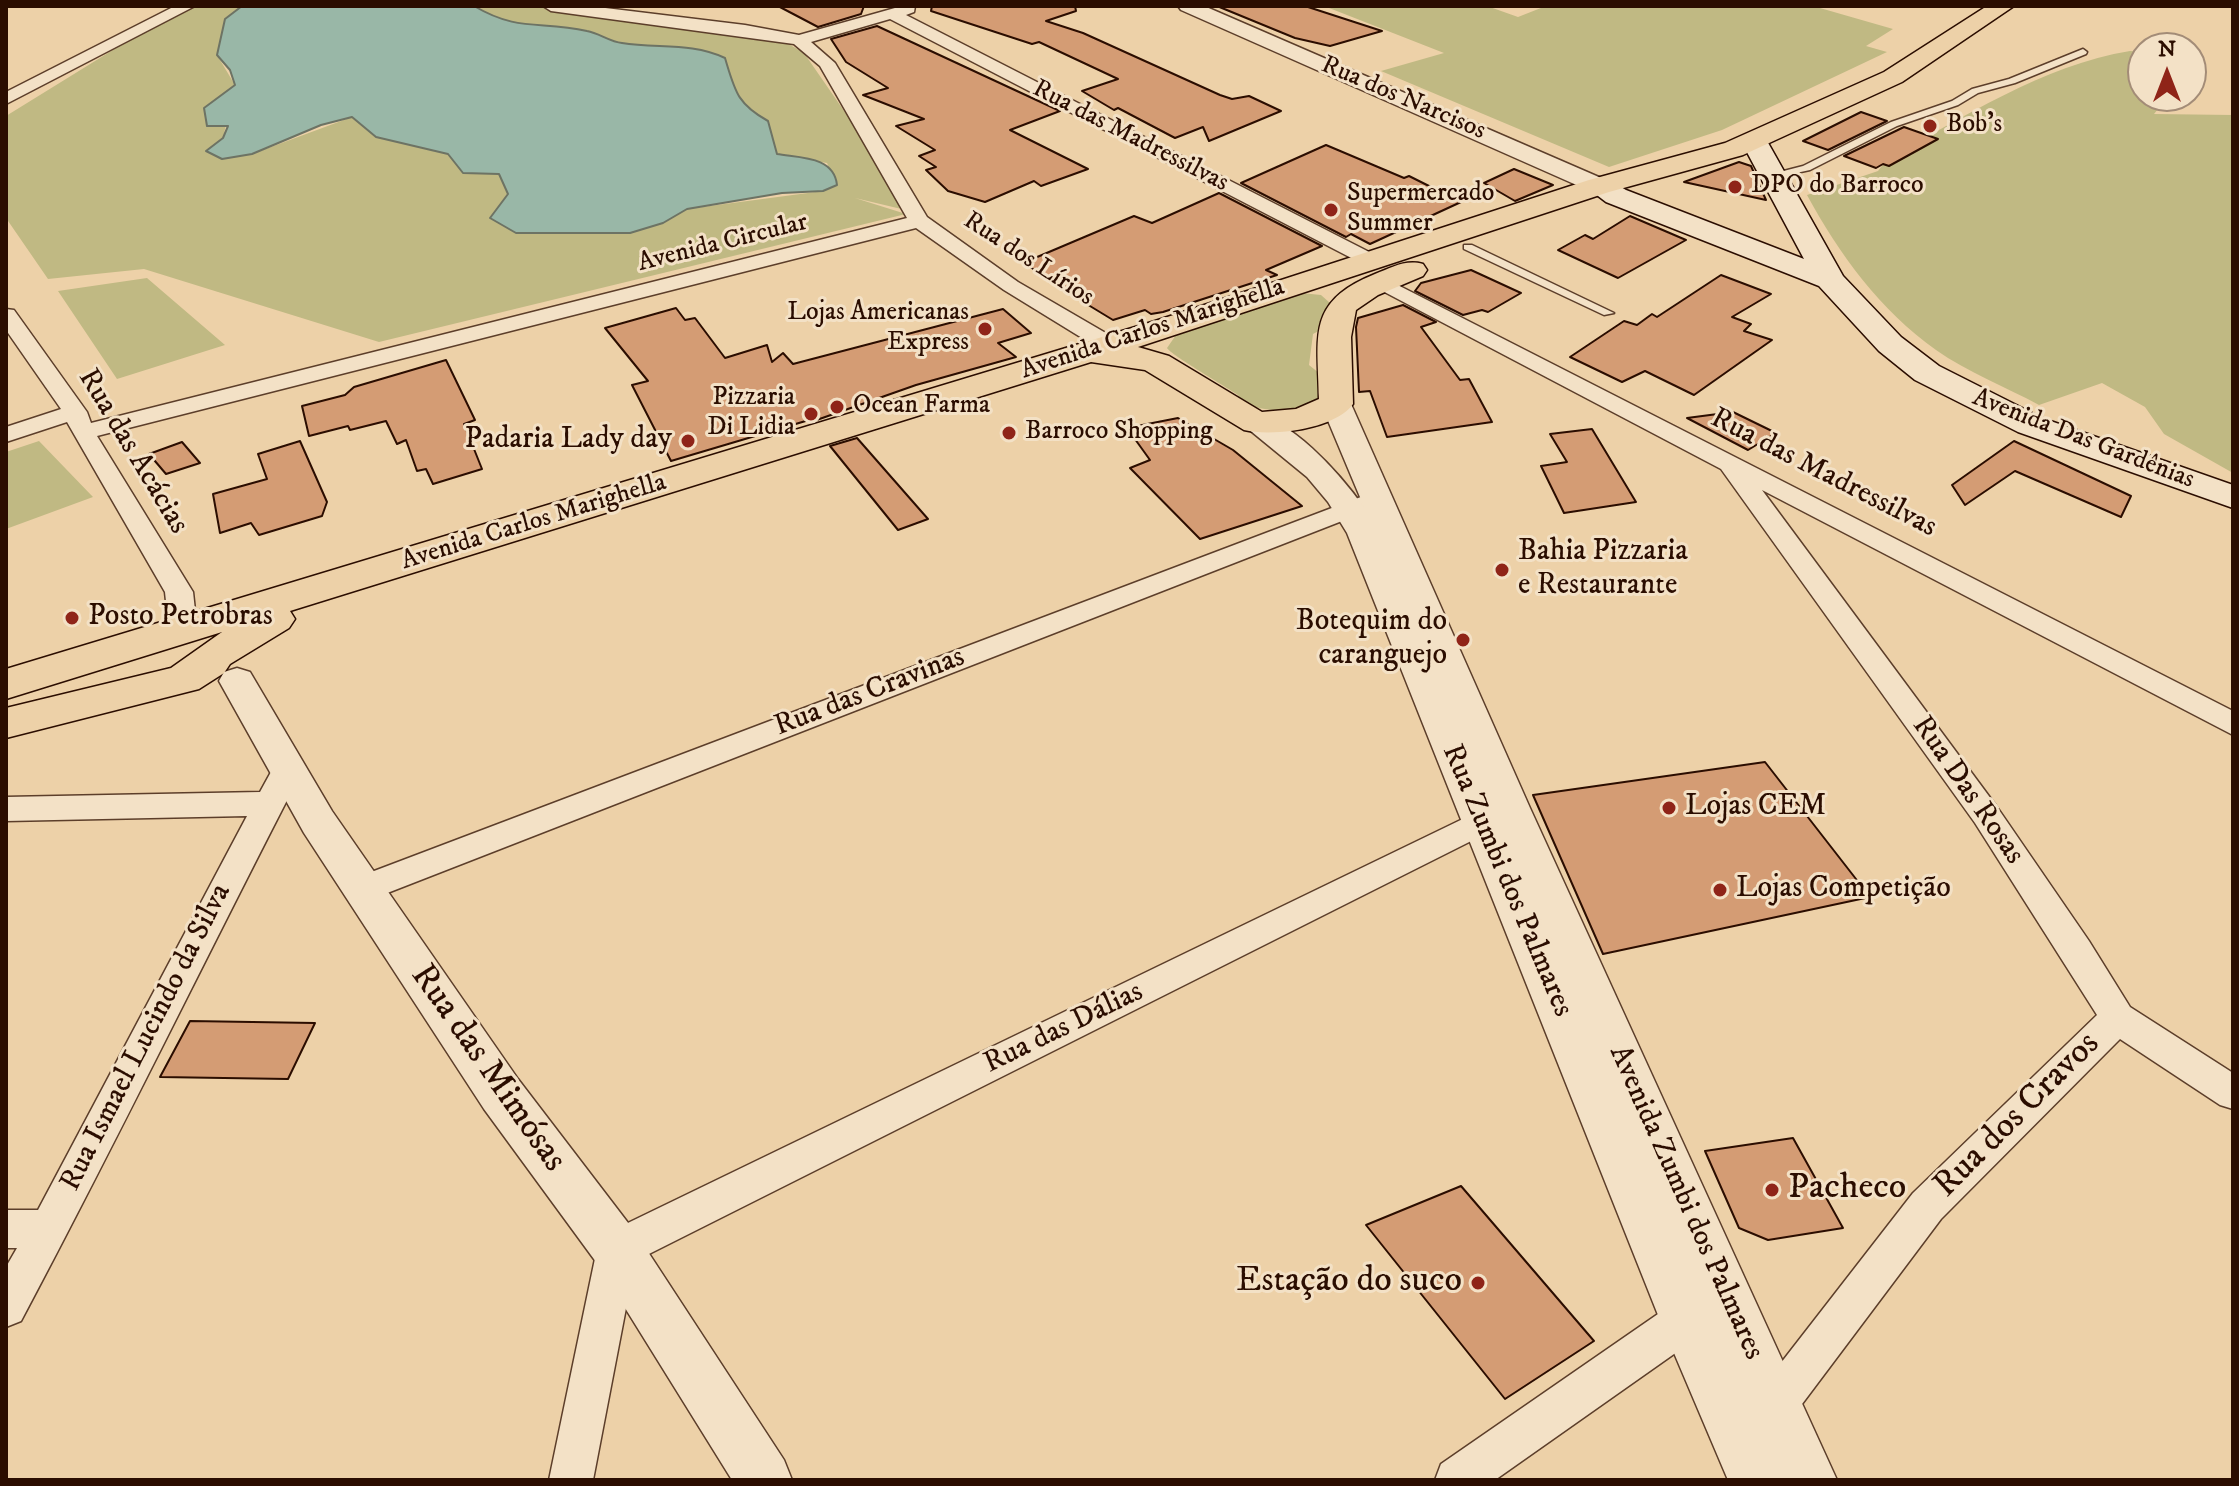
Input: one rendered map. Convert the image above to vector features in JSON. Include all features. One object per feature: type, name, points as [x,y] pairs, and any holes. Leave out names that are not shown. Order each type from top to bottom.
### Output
[{"type":"main road","name":"Avenida Carlos Marighella","points":[[1346,303],[1375,271],[1608,191],[1716,159],[1893,77],[2003,6]]},
{"type":"main road","name":"Avenida Das Gardênias","points":[[1744,145],[1773,175],[1830,280],[1890,344],[1927,373],[1962,393],[2085,447],[2233,497]]},
{"type":"main road","name":"Avenida Carlos Marighella","points":[[6,684],[1166,328],[1304,281],[1375,271],[1468,247],[1608,191]]},
{"type":"main road","name":"Avenida Das Gardênias","points":[[1608,191],[1830,280]]},
{"type":"main road","points":[[1304,281],[1333,289],[1346,303]]},
{"type":"main road","name":"Avenida Zumbi dos Palmares","points":[[1336,404],[1335,330],[1340,309],[1346,303]]},
{"type":"main road","points":[[1157,363],[1158,343],[1166,328]]},
{"type":"main road","points":[[1095,348],[1157,363],[1256,423],[1303,419],[1336,404]]},
{"type":"main road","name":"Avenida Carlos Marighella","points":[[6,723],[171,683],[197,672],[226,668],[296,606],[343,583]]},
{"type":"main road","points":[[171,683],[141,684],[131,680],[125,670],[130,655],[139,646],[175,631],[197,629],[216,637],[226,668]]},
{"type":"street","points":[[6,99],[18,85],[187,6]]},
{"type":"street","points":[[551,6],[745,30],[799,40],[920,6]]},
{"type":"street","name":"Rua dos Narcisos","points":[[1188,6],[1608,191]]},
{"type":"street","name":"Rua das Madressilvas","points":[[892,14],[1726,459],[2233,724]]},
{"type":"street","points":[[799,40],[827,63],[919,221]]},
{"type":"street","name":"Rua dos Lírios","points":[[919,221],[1095,348]]},
{"type":"street","name":"Avenida Circular","points":[[6,435],[79,422],[919,221]]},
{"type":"street","name":"Rua das Acácias","points":[[6,315],[79,422],[179,592],[175,631]]},
{"type":"street","name":"Avenida Zumbi dos Palmares","points":[[1336,404],[1363,504],[1496,815],[1809,1480]]},
{"type":"street","points":[[1256,423],[1363,504]]},
{"type":"street","name":"Rua Das Rosas","points":[[1726,459],[1986,815],[2077,951],[2117,1018],[2233,1093]]},
{"type":"street","name":"Rua das Cravinas","points":[[365,888],[1363,504]]},
{"type":"street","name":"Rua das Mimósas","points":[[226,668],[278,786],[318,822],[365,888],[501,1094],[617,1249],[764,1480]]},
{"type":"street","points":[[6,809],[278,786]]},
{"type":"street","name":"Rua Ismael Lucindo da Silva","points":[[6,1307],[102,1131],[278,786]]},
{"type":"street","name":"Rua das Dálias","points":[[617,1249],[1496,815]]},
{"type":"street","name":"Rua Zumbi dos Palmares","points":[[1496,815],[1686,1320],[1756,1480]]},
{"type":"street","name":"Rua dos Cravos","points":[[1775,1405],[1927,1206],[2117,1018]]},
{"type":"street","points":[[6,1229],[47,1229]]},
{"type":"street","points":[[571,1480],[617,1249]]},
{"type":"street","points":[[1457,1480],[1686,1320]]},
{"type":"lane","points":[[1773,175],[1806,168],[1894,124],[2083,52]]},
{"type":"lane","points":[[1468,247],[1608,313]]},
{"type":"shaded area","points":[[193,6],[242,6],[225,19],[217,55],[235,85],[223,138],[222,159],[252,154],[352,117],[376,137],[448,154],[464,173],[499,174],[508,194],[490,218],[516,233],[630,233],[687,209],[823,191],[837,185],[827,163],[777,154],[768,122],[749,109],[738,96],[724,58],[686,48],[622,43],[571,28],[518,23],[474,6],[550,6],[773,35],[804,53],[914,212],[855,198],[906,214],[379,342],[144,269],[48,279],[6,218],[6,116],[176,11]]},
{"type":"shaded area","points":[[242,6],[474,6],[518,23],[587,31],[622,43],[712,53],[725,58],[743,102],[768,121],[777,154],[823,164],[830,168],[837,185],[823,191],[782,193],[687,209],[663,223],[630,233],[516,233],[490,218],[508,194],[499,174],[463,173],[448,154],[376,137],[352,117],[321,125],[252,154],[222,159],[206,151],[223,138],[228,126],[207,126],[204,108],[235,85],[230,70],[217,55],[225,19]]},
{"type":"shaded area","points":[[1324,6],[1487,6],[1518,17],[1546,6],[1813,6],[1893,29],[1866,46],[1887,52],[1722,130],[1609,167],[1381,71],[1444,53]]},
{"type":"shaded area","points":[[2127,52],[2127,112],[2233,115],[2233,473],[2164,434],[2145,407],[2102,383],[2039,405],[1948,358],[1897,317],[1862,280],[1807,195],[1878,171],[1887,159],[2004,95],[2066,68]]},
{"type":"shaded area","points":[[147,278],[225,345],[117,379],[58,291]]},
{"type":"shaded area","points":[[1301,293],[1321,295],[1330,303],[1326,327],[1313,334],[1309,365],[1324,377],[1322,394],[1305,406],[1273,410],[1241,403],[1238,395],[1167,348],[1176,335]]},
{"type":"shaded area","points":[[39,441],[93,497],[6,529],[6,452]]},
{"type":"building","points":[[778,6],[864,6],[861,14],[818,27]]},
{"type":"building","points":[[932,6],[1075,6],[1076,11],[1046,21],[1083,33],[1220,95],[1232,99],[1249,96],[1281,111],[1209,141],[1203,127],[1175,138],[1118,108],[1114,110],[1082,91],[1118,79],[1039,42],[1032,44],[931,11]]},
{"type":"building","points":[[1217,6],[1305,6],[1382,31],[1330,46],[1295,38]]},
{"type":"building","points":[[877,26],[1060,111],[1010,130],[1088,169],[1041,186],[1034,181],[985,202],[948,191],[926,170],[936,167],[919,156],[935,150],[896,126],[924,119],[863,95],[888,88],[846,62],[831,39]]},
{"type":"building","points":[[1861,112],[1887,121],[1828,150],[1803,141]]},
{"type":"building","points":[[1904,127],[1938,139],[1889,166],[1883,164],[1876,168],[1844,156]]},
{"type":"building","points":[[1326,145],[1404,178],[1409,176],[1461,202],[1370,244],[1351,234],[1346,237],[1241,183]]},
{"type":"building","points":[[1739,162],[1751,166],[1766,200],[1684,182]]},
{"type":"building","points":[[1514,169],[1553,185],[1515,201],[1484,183]]},
{"type":"building","points":[[1219,193],[1322,246],[1266,270],[1277,275],[1163,312],[1151,314],[1145,310],[1113,320],[1085,303],[1088,301],[1023,263],[1134,216],[1152,223]]},
{"type":"building","points":[[1630,216],[1686,240],[1618,278],[1558,250],[1585,235],[1593,239]]},
{"type":"building","points":[[1471,270],[1521,293],[1488,312],[1482,310],[1463,315],[1415,291],[1421,283]]},
{"type":"building","points":[[1721,275],[1771,294],[1732,317],[1751,324],[1744,331],[1772,340],[1694,395],[1645,371],[1622,382],[1570,357],[1624,321],[1637,325],[1652,314],[1657,317]]},
{"type":"building","points":[[1403,305],[1436,322],[1421,327],[1460,380],[1469,379],[1492,422],[1387,437],[1370,391],[1359,392],[1356,327],[1358,318]]},
{"type":"building","points":[[676,308],[685,320],[695,318],[725,358],[767,345],[772,362],[783,353],[793,364],[1003,309],[1031,333],[998,343],[1016,357],[916,385],[811,422],[809,420],[671,461],[632,385],[648,381],[605,328]]},
{"type":"building","points":[[446,360],[475,420],[464,424],[482,469],[433,484],[426,469],[417,471],[406,440],[397,444],[386,421],[309,436],[302,406],[345,395],[354,387]]},
{"type":"building","points":[[1733,412],[1776,433],[1748,450],[1687,418]]},
{"type":"building","points":[[1178,418],[1233,450],[1302,506],[1200,539],[1130,468],[1150,460],[1127,428]]},
{"type":"building","points":[[1592,429],[1636,502],[1564,513],[1541,466],[1567,462],[1550,434]]},
{"type":"building","points":[[857,438],[928,519],[898,530],[830,446]]},
{"type":"building","points":[[300,441],[327,502],[322,516],[259,535],[251,523],[220,533],[213,494],[267,479],[258,454]]},
{"type":"building","points":[[2014,441],[2131,496],[2121,517],[2015,471],[1965,505],[1952,485]]},
{"type":"building","points":[[182,442],[200,463],[166,474],[149,454]]},
{"type":"building","points":[[1765,762],[1870,897],[1603,954],[1533,795]]},
{"type":"building","points":[[190,1021],[315,1023],[288,1079],[160,1077]]},
{"type":"building","name":"Pacheco","points":[[1793,1138],[1843,1228],[1768,1240],[1739,1228],[1705,1151]]},
{"type":"building","name":"Estação do suco","points":[[1461,1186],[1594,1341],[1505,1399],[1366,1225]]},
{"type":"place","name":"Bob's","points":[[1930,126]]},
{"type":"place","name":"DPO do Barroco","points":[[1735,187]]},
{"type":"place","name":"Supermercado Summer","points":[[1331,210]]},
{"type":"place","name":"Lojas Americanas Express","points":[[985,329]]},
{"type":"place","name":"Ocean Farma","points":[[837,407]]},
{"type":"place","name":"Pizzaria Di Lidia","points":[[811,414]]},
{"type":"place","name":"Barroco Shopping","points":[[1009,433]]},
{"type":"place","name":"Padaria Lady day","points":[[688,441]]},
{"type":"place","name":"Bahia Pizzaria e Restaurante","points":[[1502,570]]},
{"type":"place","name":"Posto Petrobras","points":[[72,618]]},
{"type":"place","name":"Botequim do caranguejo","points":[[1463,640]]},
{"type":"place","name":"Lojas CEM","points":[[1669,808]]},
{"type":"place","name":"Lojas Competição","points":[[1720,890]]},
{"type":"place","name":"Pacheco","points":[[1772,1190]]},
{"type":"place","name":"Estação do suco","points":[[1478,1283]]}]
